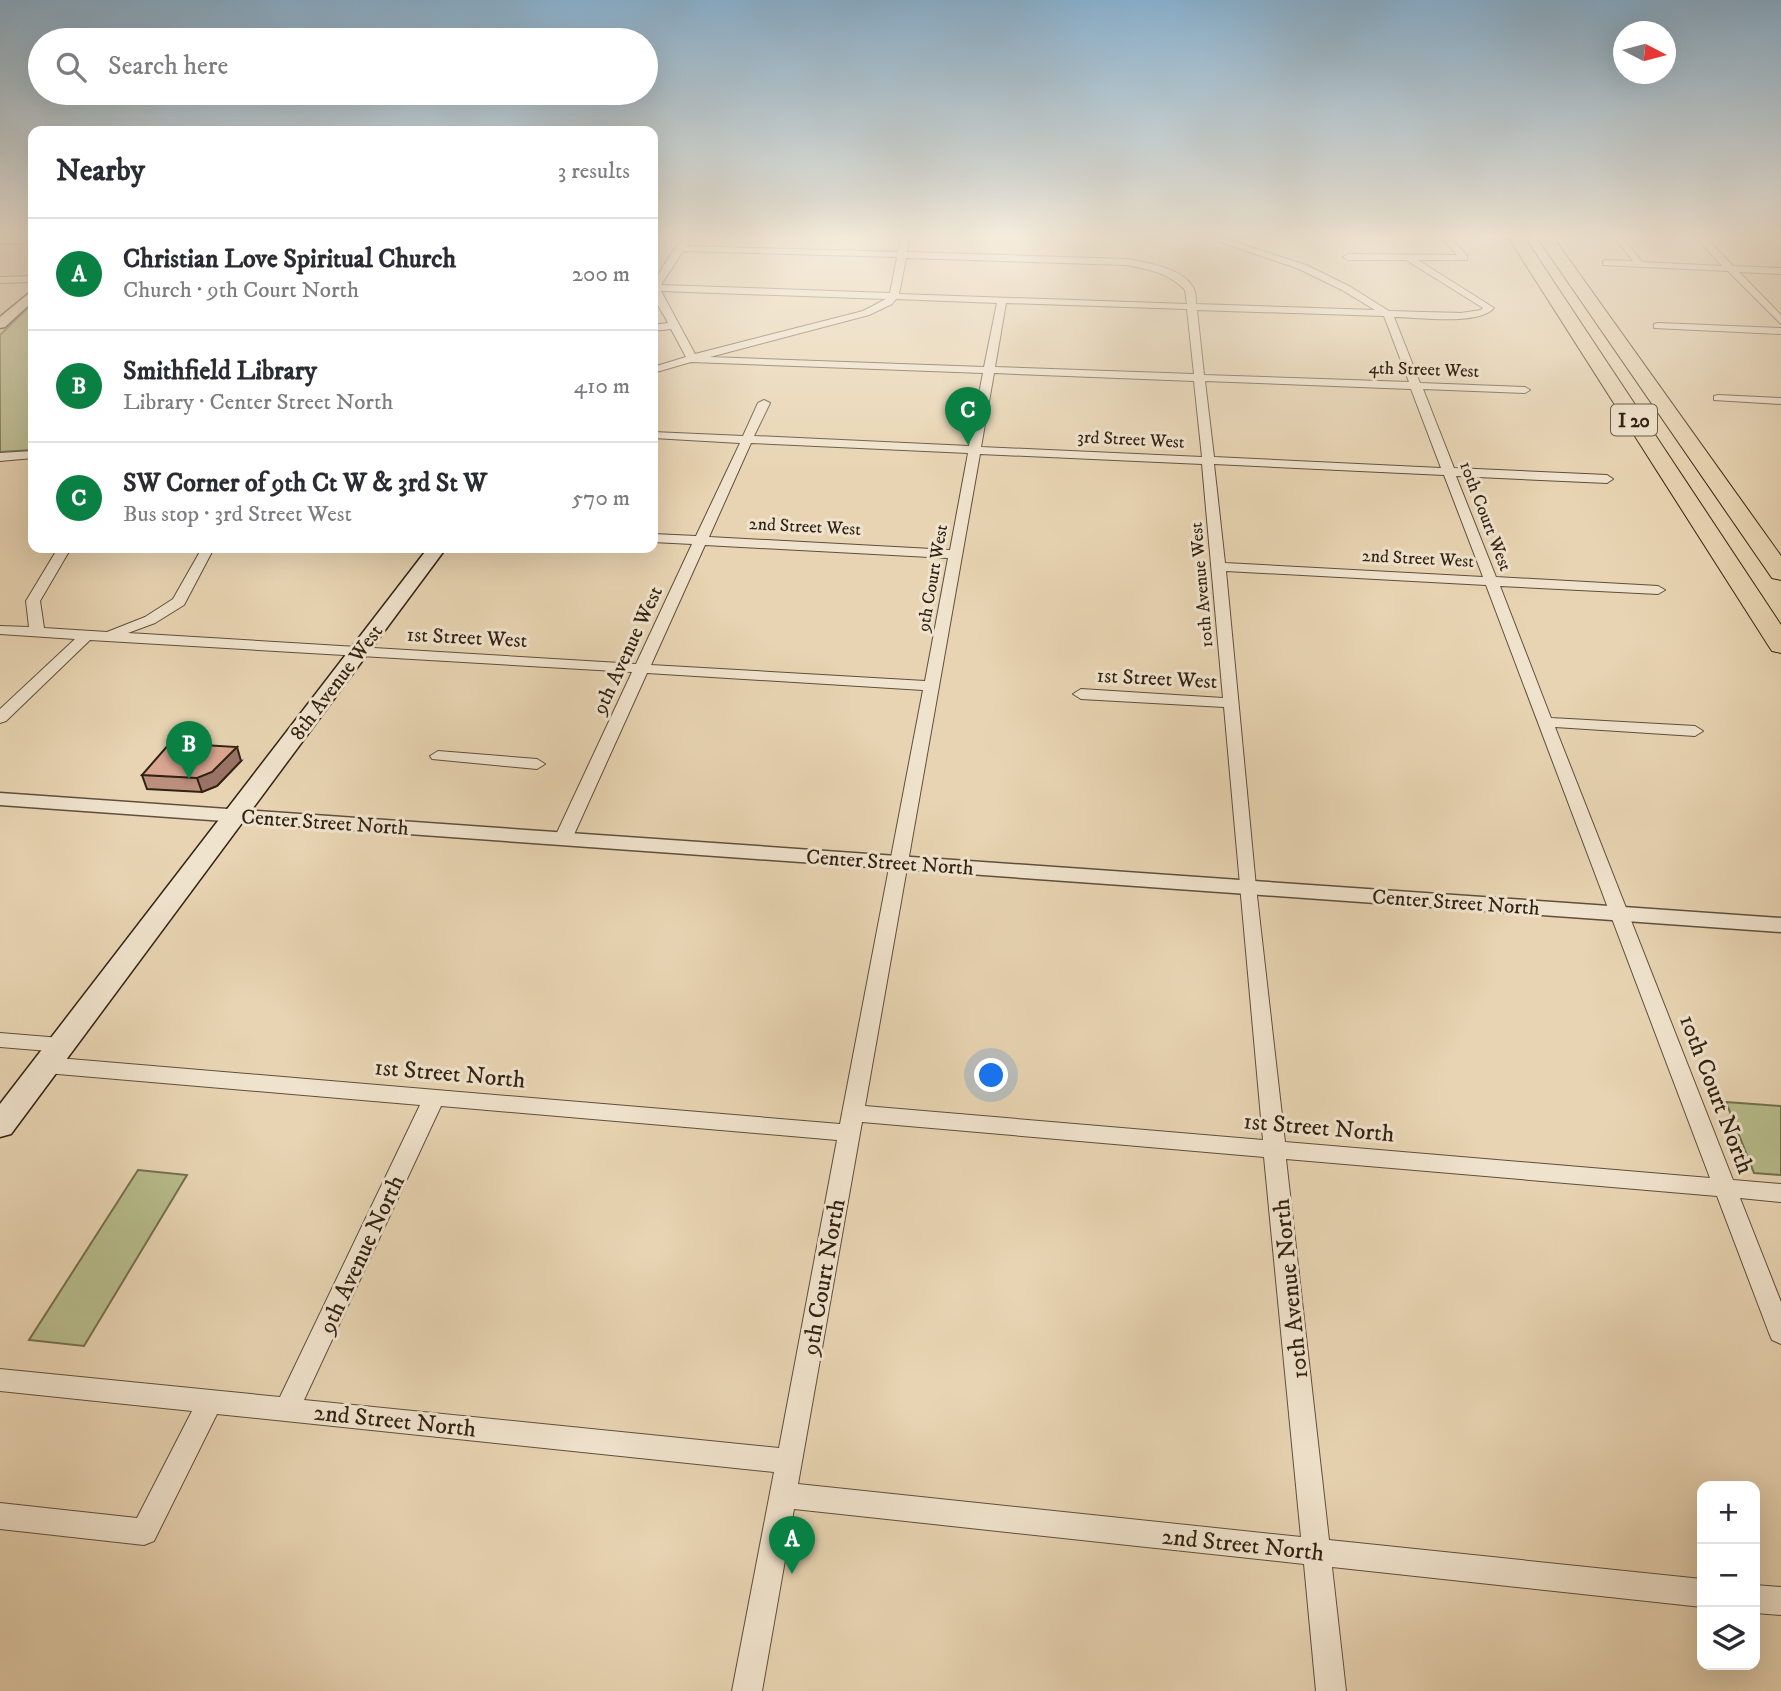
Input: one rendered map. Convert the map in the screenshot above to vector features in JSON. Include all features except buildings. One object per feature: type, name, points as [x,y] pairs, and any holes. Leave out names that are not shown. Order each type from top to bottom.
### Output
[{"type":"highway","name":"I 20","points":[[1568,316],[1781,645]]},
{"type":"highway","name":"I 20","points":[[1601,316],[1781,573]]},
{"type":"main road","name":"8th Avenue West","points":[[0,1126],[433,553]]},
{"type":"street","points":[[668,316],[692,359]]},
{"type":"street","points":[[658,369],[758,339],[854,316]]},
{"type":"street","name":"9th Court West","points":[[899,863],[999,316]]},
{"type":"street","name":"10th Avenue West","points":[[1194,316],[1247,887]]},
{"type":"street","name":"10th Court West","points":[[1389,316],[1620,914]]},
{"type":"street","points":[[1440,316],[1473,316]]},
{"type":"street","points":[[658,328],[673,326]]},
{"type":"street","points":[[1658,326],[1781,331]]},
{"type":"street","name":"4th Street West","points":[[692,359],[1525,390]]},
{"type":"street","points":[[1718,398],[1781,401]]},
{"type":"street","name":"9th Avenue West","points":[[563,839],[764,403]]},
{"type":"street","name":"3rd Street West","points":[[658,435],[1607,479]]},
{"type":"street","points":[[0,457],[28,455]]},
{"type":"street","name":"2nd Street West","points":[[658,538],[956,554]]},
{"type":"street","points":[[37,632],[33,601],[61,553]]},
{"type":"street","points":[[106,636],[150,620],[179,602],[205,553]]},
{"type":"street","name":"2nd Street West","points":[[1219,567],[1658,590]]},
{"type":"street","name":"1st Street West","points":[[0,630],[932,686]]},
{"type":"street","points":[[0,718],[86,635]]},
{"type":"street","name":"1st Street West","points":[[1081,694],[1231,704]]},
{"type":"street","points":[[1547,722],[1695,731]]},
{"type":"street","points":[[438,757],[537,764]]},
{"type":"street","name":"Center Street North","points":[[0,799],[1781,925]]},
{"type":"street","name":"9th Court North","points":[[747,1691],[899,863]]},
{"type":"street","name":"10th Avenue North","points":[[1247,887],[1331,1691]]},
{"type":"street","name":"10th Court North","points":[[1620,914],[1781,1333]]},
{"type":"street","name":"1st Street North","points":[[0,1040],[54,1055],[435,1098],[1276,1150],[1781,1193]]},
{"type":"street","name":"9th Avenue North","points":[[287,1409],[435,1098]]},
{"type":"street","name":"2nd Street North","points":[[0,1380],[790,1461]]},
{"type":"street","points":[[0,1516],[144,1532],[210,1402]]},
{"type":"street","name":"2nd Street North","points":[[783,1495],[1697,1592]]},
{"type":"street","points":[[1760,1599],[1781,1601]]},
{"type":"green space","points":[[20,316],[28,316],[28,450],[0,452],[0,335]]},
{"type":"green space","points":[[1726,1102],[1781,1106],[1781,1175],[1754,1173]]},
{"type":"green space","points":[[138,1170],[187,1175],[84,1346],[29,1340]]},
{"type":"place","name":"SW Corner of 9th Ct W & 3rd St W","points":[[968,445]]},
{"type":"place","name":"Smithfield Library","points":[[189,779]]},
{"type":"place","name":"Christian Love Spiritual Church","points":[[792,1574]]}]
